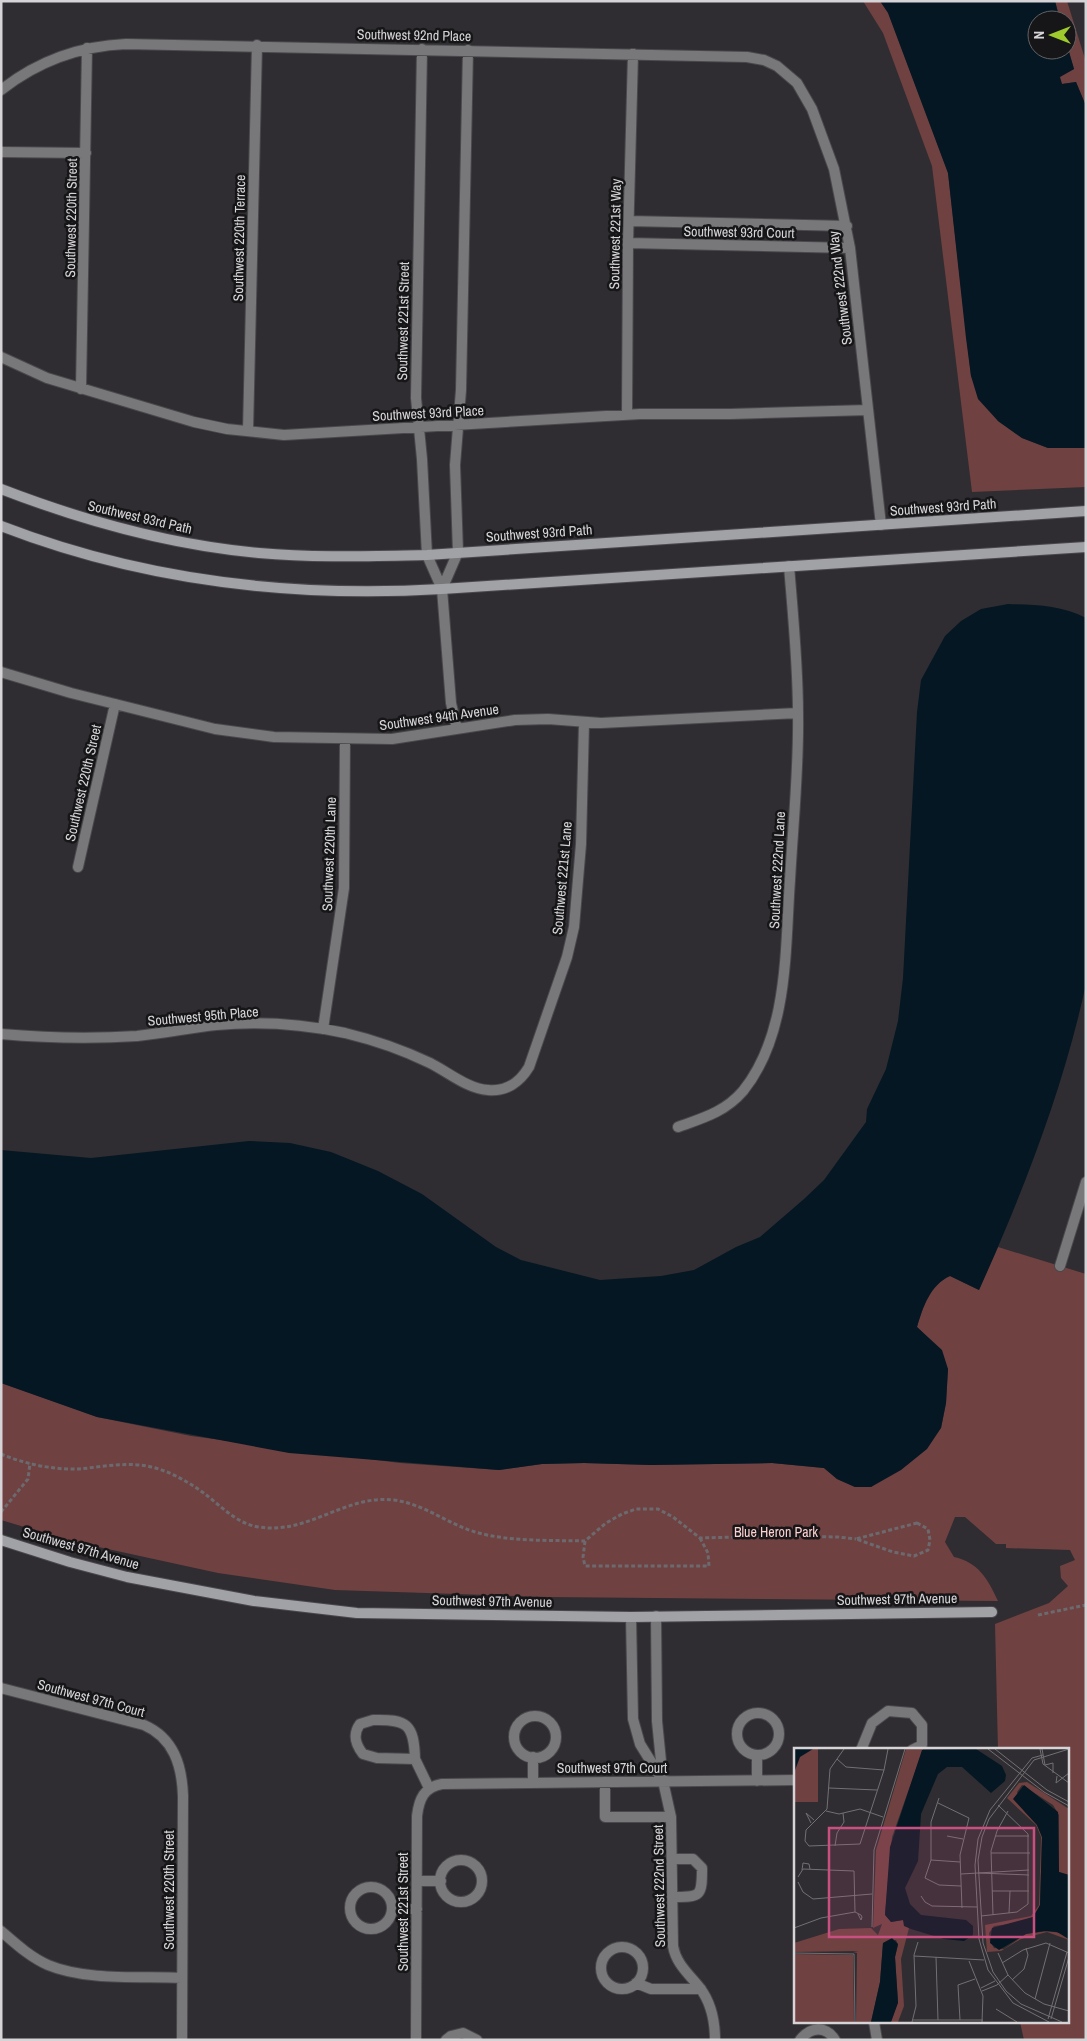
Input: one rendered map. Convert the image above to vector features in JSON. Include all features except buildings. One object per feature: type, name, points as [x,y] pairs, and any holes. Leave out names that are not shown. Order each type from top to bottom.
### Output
[{"type":"street","name":"Southwest 92nd Place","points":[[1,90],[32,68],[50,60],[87,48],[126,44],[257,45],[754,58],[776,66]]},
{"type":"street","name":"Southwest 220th Terrace","points":[[248,431],[257,45]]},
{"type":"street","name":"Southwest 220th Street","points":[[81,389],[87,48]]},
{"type":"street","name":"Southwest 221st Street","points":[[422,49],[416,398],[427,555],[442,589],[451,703],[457,729]]},
{"type":"street","name":"Southwest 221st Street","points":[[442,589],[458,552],[455,464],[461,390],[468,50]]},
{"type":"street","name":"Southwest 221st Way","points":[[627,415],[628,243],[633,54]]},
{"type":"street","name":"Southwest 222nd Way","points":[[776,66],[796,83],[812,109],[834,170],[847,226],[880,525]]},
{"type":"street","points":[[1,152],[86,153]]},
{"type":"street","name":"Southwest 93rd Court","points":[[629,222],[847,226]]},
{"type":"street","name":"Southwest 93rd Court","points":[[628,243],[850,248]]},
{"type":"street","name":"Southwest 93rd Place","points":[[1,357],[30,372],[194,422],[248,431],[299,435],[627,415],[868,410]]},
{"type":"street","name":"Southwest 93rd Path","points":[[1,489],[94,521],[193,544],[292,555],[427,555],[1086,511]]},
{"type":"street","points":[[1,526],[110,562],[224,584],[350,592],[442,589],[1086,547]]},
{"type":"street","name":"Southwest 222nd Lane","points":[[678,1127],[717,1114],[732,1103],[744,1090],[755,1072],[771,1034],[783,985],[798,754],[798,713],[789,566]]},
{"type":"street","name":"Southwest 94th Avenue","points":[[1,672],[115,704],[232,732],[274,736],[344,739],[406,738],[515,720],[584,723],[668,721],[798,713]]},
{"type":"street","name":"Southwest 220th Street","points":[[78,867],[115,704]]},
{"type":"street","name":"Southwest 221st Lane","points":[[515,1084],[526,1072],[533,1057],[567,956],[574,927],[581,844],[584,723]]},
{"type":"street","name":"Southwest 220th Lane","points":[[323,1029],[344,888],[344,739]]},
{"type":"street","name":"Southwest 95th Place","points":[[1,1034],[76,1038],[108,1037],[244,1023],[323,1029],[359,1036],[398,1049],[482,1089],[501,1089],[515,1084]]},
{"type":"street","points":[[1060,1266],[1086,1182]]},
{"type":"street","name":"Southwest 97th Avenue","points":[[1,1540],[70,1562],[126,1577],[220,1595],[322,1609],[396,1614],[631,1616],[992,1612]]},
{"type":"street","points":[[631,1616],[634,1719],[640,1744],[662,1781]]},
{"type":"street","points":[[656,1616],[657,1721],[662,1781]]},
{"type":"street","name":"Southwest 97th Court","points":[[1,1688],[134,1722],[150,1728],[168,1743]]},
{"type":"street","points":[[862,1748],[872,1723],[888,1711],[912,1712],[922,1725],[922,1745],[916,1748]]},
{"type":"street","points":[[756,1713],[763,1714],[775,1721],[778,1727],[778,1741],[770,1752],[756,1755],[744,1749],[738,1738],[738,1731],[744,1719],[756,1713]]},
{"type":"street","points":[[540,1716],[551,1724],[554,1730],[554,1743],[546,1754],[533,1757],[521,1752],[516,1746],[514,1733],[516,1727],[526,1718],[540,1716]]},
{"type":"street","points":[[415,1759],[370,1758],[363,1754],[356,1743],[357,1728],[363,1722],[373,1720],[397,1720],[409,1727],[413,1735],[415,1759],[429,1788]]},
{"type":"street","name":"Southwest 220th Street","points":[[168,1743],[179,1763],[183,1784],[182,2040]]},
{"type":"street","points":[[756,1755],[756,1781]]},
{"type":"street","points":[[533,1757],[533,1782]]},
{"type":"street","name":"Southwest 97th Court","points":[[429,1788],[442,1784],[533,1782],[794,1780]]},
{"type":"street","name":"Southwest 222nd Street","points":[[662,1781],[671,1817],[674,1953],[682,1967],[701,1989],[713,2012],[715,2040]]},
{"type":"street","points":[[605,1782],[605,1817],[671,1817]]},
{"type":"street","name":"Southwest 221st Street","points":[[416,2040],[418,1808],[422,1795],[429,1788]]},
{"type":"street","points":[[672,1859],[693,1859],[702,1868],[702,1890],[694,1897],[672,1897]]},
{"type":"street","points":[[462,1860],[474,1865],[481,1876],[482,1882],[477,1895],[464,1902],[450,1899],[445,1894],[441,1881],[445,1869],[450,1864],[462,1860]]},
{"type":"street","points":[[417,1880],[441,1881]]},
{"type":"street","points":[[372,1887],[378,1888],[388,1896],[392,1909],[387,1922],[374,1929],[361,1926],[355,1921],[351,1908],[352,1901],[359,1891],[372,1887]]},
{"type":"street","points":[[392,1909],[417,1909]]},
{"type":"street","points":[[1,1931],[33,1957],[59,1968],[95,1974],[182,1978]]},
{"type":"street","points":[[636,1983],[642,1972],[642,1965],[636,1953],[624,1947],[611,1950],[606,1955],[601,1968],[606,1981],[611,1986],[624,1989],[636,1983],[651,1989],[701,1989]]},
{"type":"street","points":[[874,2024],[878,2040]]},
{"type":"street","points":[[800,2040],[809,2031],[815,2029],[828,2032],[836,2040]]},
{"type":"street","points":[[446,2040],[451,2036],[463,2033],[477,2040]]},
{"type":"path","points":[[1,1454],[30,1463],[76,1469],[139,1464],[161,1469],[204,1494],[231,1516],[257,1527],[284,1529],[307,1523],[345,1506],[393,1500],[420,1507],[475,1532],[509,1538],[585,1541]]},
{"type":"path","points":[[1,1512],[28,1479],[30,1463]]},
{"type":"path","points":[[636,1509],[658,1509],[674,1517],[700,1538],[708,1553],[709,1566],[585,1566],[582,1557],[585,1541],[606,1523],[636,1509]]},
{"type":"path","points":[[700,1538],[838,1537],[856,1539],[893,1552],[914,1556],[928,1550],[930,1540],[928,1529],[917,1523],[856,1539]]},
{"type":"path","points":[[1038,1615],[1086,1605]]},
{"type":"green space","points":[[863,1],[880,1],[888,12],[948,173],[971,376],[998,421],[1022,438],[1048,448],[1086,448],[1086,487],[972,492],[932,166],[883,33]]},
{"type":"green space","points":[[1055,1],[1067,1],[1070,10],[1057,10]]},
{"type":"green space","points":[[1077,33],[1086,62],[1086,106],[1076,82],[1062,84],[1059,77],[1074,69],[1071,60],[1077,60]]},
{"type":"green space","name":"Blue Heron Park","points":[[998,1247],[1086,1274],[1086,2040],[1024,2040],[1020,2024],[1070,2024],[1070,1748],[998,1748],[995,1624],[1049,1603],[1068,1586],[1061,1578],[1060,1566],[1075,1560],[1070,1550],[1006,1548],[1006,1544],[996,1544],[965,1517],[955,1517],[945,1542],[954,1557],[976,1567],[986,1579],[998,1601],[547,1597],[335,1590],[218,1573],[71,1541],[1,1520],[1,1383],[97,1417],[191,1436],[400,1463],[499,1470],[542,1464],[772,1463],[824,1468],[837,1479],[855,1487],[871,1487],[941,1428],[946,1403],[948,1369],[929,1339],[917,1327],[928,1297],[937,1285],[950,1276],[979,1290]]},
{"type":"water","points":[[880,1],[1055,1],[1057,10],[1027,10],[1027,60],[1071,60],[1074,69],[1060,77],[1062,84],[1076,82],[1086,106],[1086,448],[1048,448],[1022,438],[998,421],[978,399],[971,376],[948,173],[888,13]]},
{"type":"water","points":[[1008,604],[1058,608],[1086,618],[1086,984],[1077,1024],[1054,1102],[1011,1216],[979,1290],[950,1276],[932,1291],[922,1312],[917,1327],[942,1350],[948,1369],[946,1403],[941,1428],[927,1449],[901,1470],[871,1487],[855,1487],[837,1479],[824,1468],[772,1463],[542,1464],[499,1470],[289,1453],[97,1417],[1,1383],[1,1150],[91,1158],[249,1141],[290,1143],[331,1152],[378,1171],[422,1194],[496,1247],[521,1260],[600,1280],[661,1276],[694,1270],[736,1247],[760,1237],[824,1180],[866,1122],[867,1109],[886,1069],[898,1021],[903,978],[917,712],[921,680],[945,636],[961,621],[981,609]]}]
